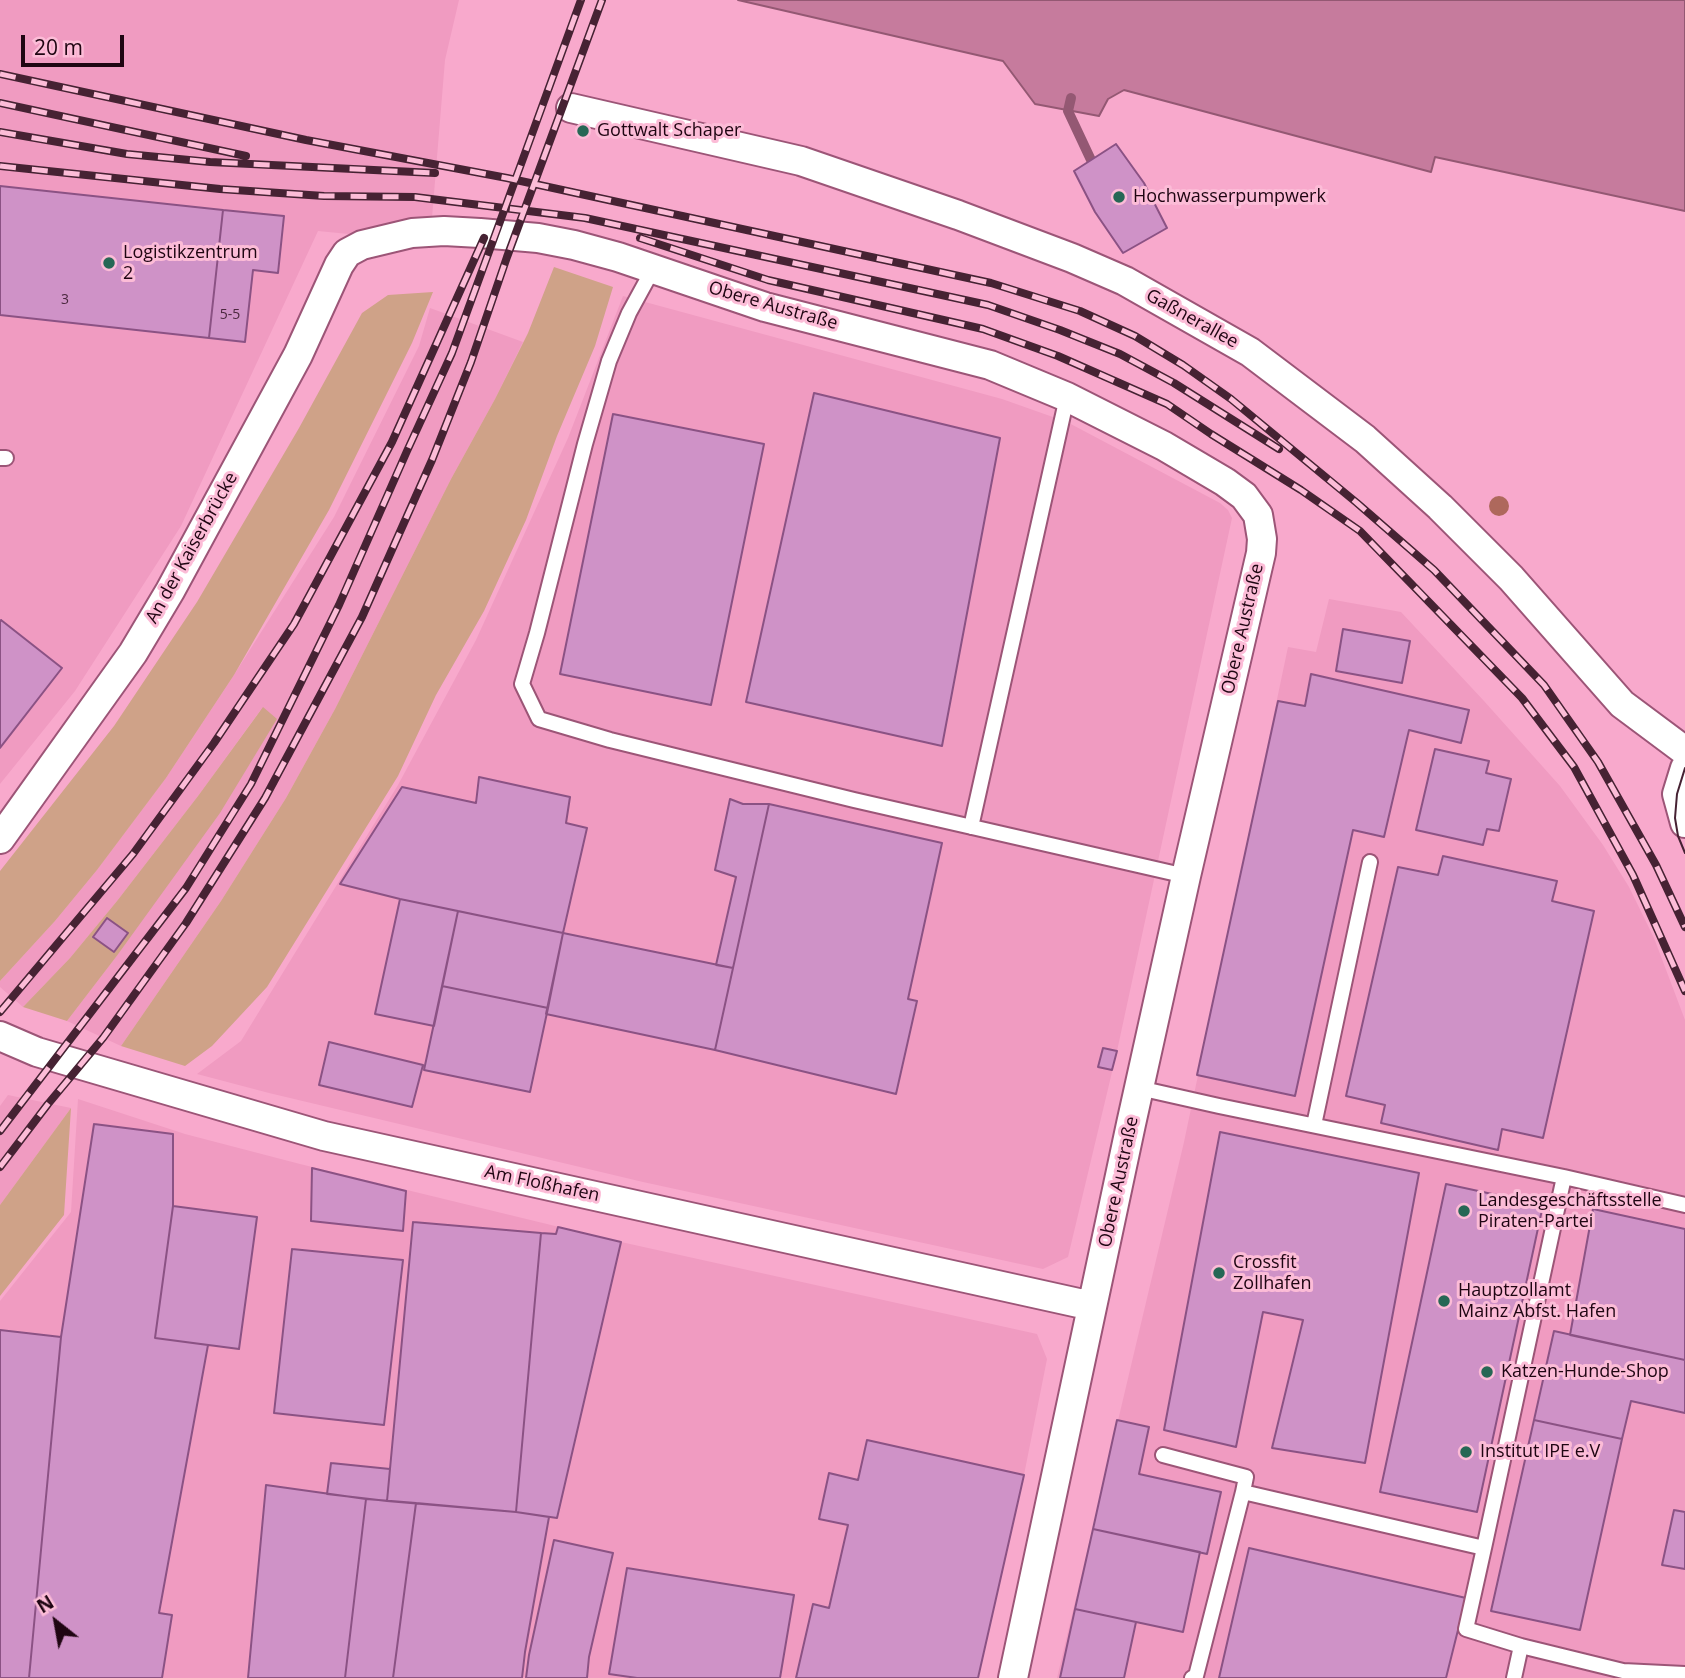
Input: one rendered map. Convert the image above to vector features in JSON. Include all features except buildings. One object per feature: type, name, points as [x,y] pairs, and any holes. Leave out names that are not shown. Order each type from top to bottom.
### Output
[{"type":"street","name":"Gaßnerallee","points":[[571,108],[801,161],[958,215],[1125,281],[1250,352],[1365,439],[1440,507],[1511,578],[1622,704],[1685,751]]},
{"type":"street","name":"Obere Austraße","points":[[362,245],[412,233],[480,233],[538,238],[574,245],[653,269],[765,307],[990,365],[1067,397],[1164,446],[1225,482],[1244,496],[1258,515],[1261,553],[1139,1088],[1013,1678]]},
{"type":"street","name":"An der Kaiserbrücke","points":[[0,839],[80,729],[152,622],[298,355],[339,265],[347,253],[362,245]]},
{"type":"street","points":[[1685,768],[1677,794],[1685,823]]},
{"type":"street","name":"Am Floßhafen","points":[[0,1036],[37,1052],[324,1136],[1092,1306]]},
{"type":"lane","points":[[653,269],[629,313],[609,361],[522,684],[539,719],[610,740],[1186,876]]},
{"type":"lane","points":[[971,827],[1067,397]]},
{"type":"lane","points":[[1314,1125],[1370,862]]},
{"type":"lane","points":[[1139,1088],[1685,1205]]},
{"type":"lane","points":[[1564,1177],[1466,1629],[1521,1646],[1623,1671],[1685,1674]]},
{"type":"lane","points":[[1163,1455],[1246,1477],[1196,1676],[1192,1678]]},
{"type":"lane","points":[[1243,1492],[1484,1548]]},
{"type":"lane","points":[[1514,1678],[1521,1646]]},
{"type":"shaded area","points":[[0,0],[459,0],[445,60],[430,242],[318,231],[181,526],[75,691],[0,784]]},
{"type":"shaded area","points":[[738,0],[1685,0],[1685,211],[1435,157],[1431,172],[1124,90],[1108,99],[1099,116],[1035,104],[1003,61]]},
{"type":"shaded area","points":[[554,267],[613,287],[595,346],[557,436],[526,520],[484,611],[436,695],[398,776],[267,987],[212,1046],[185,1066],[121,1046],[221,901],[286,798],[335,709],[451,479],[495,399],[528,333]]},
{"type":"shaded area","points":[[433,292],[412,343],[329,510],[234,675],[166,778],[97,870],[0,981],[0,871],[114,726],[197,602],[299,428],[362,313],[388,295]]},
{"type":"shaded area","points":[[623,296],[1002,399],[1067,422],[1220,503],[1232,518],[1117,1051],[1068,1257],[1043,1269],[643,1182],[197,1074],[241,1041],[398,785],[476,640],[568,438]]},
{"type":"shaded area","points":[[430,308],[523,342],[335,709],[286,798],[221,901],[121,1046],[67,1021],[116,957],[262,708],[117,901],[70,958],[23,1007],[0,987],[0,981],[97,870],[166,778],[234,675],[334,517],[419,346]]},
{"type":"shaded area","points":[[1329,599],[1401,612],[1560,786],[1603,845],[1629,887],[1654,938],[1685,1020],[1685,1678],[1057,1678],[1184,1142],[1288,647],[1316,652]]},
{"type":"shaded area","points":[[263,707],[277,719],[220,813],[67,1021],[23,1007],[70,958],[117,901]]},
{"type":"shaded area","points":[[8,1095],[71,1108],[0,1205],[0,1106]]},
{"type":"shaded area","points":[[78,1099],[185,1134],[300,1164],[621,1242],[1037,1334],[1047,1359],[978,1678],[0,1678],[0,1301],[71,1212]]},
{"type":"shaded area","points":[[71,1108],[64,1215],[0,1296],[0,1205]]},
{"type":"waterway","points":[[1071,98],[1068,111],[1091,160]]},
{"type":"tram line","points":[[1685,768],[1677,794],[1675,818],[1685,853]]},
{"type":"railway","points":[[0,1131],[186,888],[251,784],[339,605],[452,353],[581,0]]},
{"type":"railway","points":[[0,1167],[103,1038],[186,923],[265,798],[362,617],[432,460],[471,362],[602,0]]},
{"type":"railway","points":[[0,74],[306,140],[507,178],[991,283],[1080,311],[1135,336],[1231,399],[1357,503],[1434,570],[1544,685],[1598,762],[1656,865],[1685,927]]},
{"type":"railway","points":[[0,103],[246,156]]},
{"type":"railway","points":[[0,132],[127,154],[210,162],[435,173]]},
{"type":"railway","points":[[0,166],[220,189],[324,196],[415,197],[585,218],[988,305],[1120,354],[1174,383],[1279,449]]},
{"type":"railway","points":[[0,1012],[133,854],[214,743],[294,624],[392,442],[484,238]]},
{"type":"railway","points":[[640,238],[768,280],[983,329],[1058,356],[1167,404],[1360,531],[1522,698],[1574,767],[1633,875],[1685,991]]},
{"type":"place","name":"Gottwalt Schaper","points":[[583,131]]},
{"type":"place","name":"Hochwasserpumpwerk","points":[[1119,197]]},
{"type":"place","name":"Logistikzentrum 2","points":[[109,263]]},
{"type":"place","name":"Landesgeschäftsstelle Piraten-Partei","points":[[1464,1211]]},
{"type":"place","name":"Crossfit Zollhafen","points":[[1219,1273]]},
{"type":"place","name":"Hauptzollamt Mainz Abfst. Hafen","points":[[1444,1301]]},
{"type":"place","name":"Katzen-Hunde-Shop","points":[[1487,1372]]},
{"type":"place","name":"Institut IPE e.V","points":[[1466,1452]]}]
